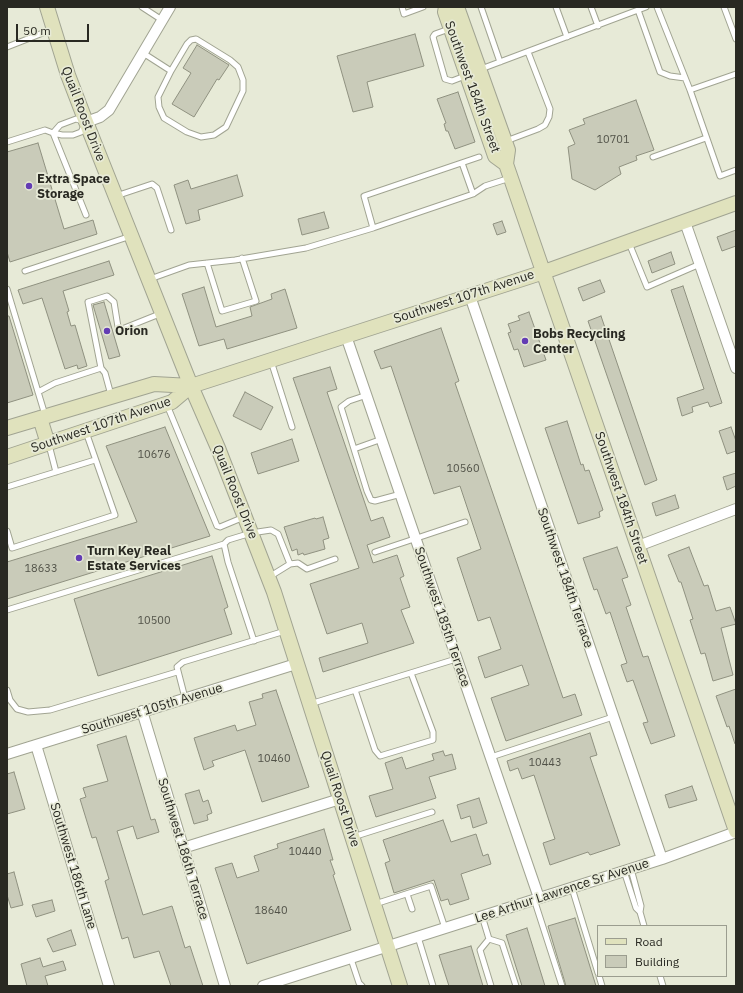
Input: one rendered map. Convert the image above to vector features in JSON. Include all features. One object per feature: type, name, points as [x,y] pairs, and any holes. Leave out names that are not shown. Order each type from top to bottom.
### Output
[{"type":"main road","name":"Quail Roost Drive","points":[[47,7],[53,29],[86,122],[150,279],[162,313],[268,578],[400,986]]},
{"type":"main road","name":"Southwest 184th Street","points":[[446,7],[445,12],[450,29],[495,156],[508,171]]},
{"type":"main road","name":"Southwest 184th Street","points":[[458,7],[508,150],[508,171],[735,825]]},
{"type":"main road","name":"Southwest 107th Avenue","points":[[7,428],[154,384],[191,386],[544,272],[736,203]]},
{"type":"main road","name":"Southwest 107th Avenue","points":[[7,457],[172,402],[191,386]]},
{"type":"main road","points":[[43,417],[48,444]]},
{"type":"street","points":[[86,122],[100,116],[108,110],[170,7]]},
{"type":"street","points":[[685,222],[736,368]]},
{"type":"street","name":"Southwest 184th Terrace","points":[[470,296],[662,859]]},
{"type":"street","name":"Southwest 185th Terrace","points":[[346,336],[491,757],[537,898]]},
{"type":"street","points":[[638,546],[736,509]]},
{"type":"street","name":"Southwest 105th Avenue","points":[[7,754],[296,664]]},
{"type":"street","name":"Southwest 186th Terrace","points":[[142,711],[225,986]]},
{"type":"street","name":"Southwest 186th Lane","points":[[36,745],[109,986]]},
{"type":"street","points":[[183,848],[340,799]]},
{"type":"street","name":"Lee Arthur Lawrence Sr Avenue","points":[[263,986],[662,859],[735,825]]},
{"type":"lane","points":[[142,7],[162,20]]},
{"type":"lane","points":[[402,7],[404,14],[423,7]]},
{"type":"lane","points":[[481,7],[500,62]]},
{"type":"lane","points":[[556,7],[567,37]]},
{"type":"lane","points":[[591,7],[598,26]]},
{"type":"lane","points":[[480,69],[646,7]]},
{"type":"lane","points":[[657,7],[690,90],[720,176],[736,170]]},
{"type":"lane","points":[[724,7],[736,39]]},
{"type":"lane","points":[[638,10],[660,72],[670,76],[685,78]]},
{"type":"lane","points":[[7,47],[53,29]]},
{"type":"lane","points":[[450,29],[435,34],[433,37],[445,79],[452,81],[467,76]]},
{"type":"lane","points":[[196,39],[230,60],[238,67],[243,80],[243,91],[226,127],[214,135],[201,136],[187,132],[164,118],[159,107],[158,98],[171,71],[187,44],[191,40],[196,39]]},
{"type":"lane","points":[[505,141],[538,129],[545,125],[549,118],[550,109],[528,52]]},
{"type":"lane","points":[[143,53],[171,71]]},
{"type":"lane","points":[[690,90],[736,74]]},
{"type":"lane","points":[[7,142],[45,130],[53,134],[73,135],[81,132],[86,122],[76,119],[60,125],[53,134]]},
{"type":"lane","points":[[53,134],[86,215]]},
{"type":"lane","points":[[653,157],[706,138]]},
{"type":"lane","points":[[373,228],[364,196],[479,157]]},
{"type":"lane","points":[[462,163],[473,194]]},
{"type":"lane","points":[[150,279],[189,265],[306,248],[373,228],[473,194],[508,171]]},
{"type":"lane","points":[[116,197],[152,184],[157,188],[171,230]]},
{"type":"lane","points":[[25,271],[132,236]]},
{"type":"lane","points":[[629,242],[647,287],[700,264]]},
{"type":"lane","points":[[207,263],[222,311],[256,301],[242,258]]},
{"type":"lane","points":[[7,289],[38,392],[43,417]]},
{"type":"lane","points":[[112,397],[105,372],[101,368],[88,302],[107,296],[114,302],[118,327],[122,329],[162,313]]},
{"type":"lane","points":[[271,360],[292,427]]},
{"type":"lane","points":[[38,392],[55,383],[101,368]]},
{"type":"lane","points":[[367,396],[349,401],[341,407],[371,500],[375,501],[401,494]]},
{"type":"lane","points":[[166,404],[217,526],[220,527],[244,516]]},
{"type":"lane","points":[[7,531],[12,548],[115,515],[85,431]]},
{"type":"lane","points":[[354,449],[382,439]]},
{"type":"lane","points":[[48,444],[56,472]]},
{"type":"lane","points":[[7,487],[95,460]]},
{"type":"lane","points":[[375,552],[465,522]]},
{"type":"lane","points":[[7,610],[224,544],[228,540],[251,533],[271,530],[278,534],[290,564]]},
{"type":"lane","points":[[224,544],[228,562],[254,641]]},
{"type":"lane","points":[[268,578],[290,564],[298,563],[307,569],[335,559]]},
{"type":"lane","points":[[185,698],[177,672],[177,667],[183,662],[286,631]]},
{"type":"lane","points":[[309,704],[456,659]]},
{"type":"lane","points":[[7,690],[10,700],[16,709],[28,712],[50,710],[177,672]]},
{"type":"lane","points":[[356,690],[375,750],[380,756],[433,740],[433,732],[412,673]]},
{"type":"lane","points":[[491,757],[613,718]]},
{"type":"lane","points":[[353,838],[432,812]]},
{"type":"lane","points":[[627,870],[641,906],[640,912],[644,925]]},
{"type":"lane","points":[[374,904],[431,886],[445,928]]},
{"type":"lane","points":[[572,887],[597,969]]},
{"type":"lane","points":[[407,894],[412,909]]},
{"type":"lane","points":[[537,898],[562,986]]},
{"type":"lane","points":[[482,916],[489,939]]},
{"type":"lane","points":[[418,937],[433,986]]},
{"type":"lane","points":[[489,939],[480,950],[492,986]]},
{"type":"lane","points":[[489,939],[502,943],[516,986]]},
{"type":"lane","points":[[351,959],[359,983],[362,986]]},
{"type":"building","points":[[415,34],[424,66],[367,82],[373,107],[353,112],[337,56]]},
{"type":"building","points":[[197,45],[229,65],[219,80],[217,79],[194,117],[172,104],[191,73],[183,68]]},
{"type":"building","points":[[458,92],[475,142],[455,149],[448,131],[446,131],[444,124],[446,123],[437,99]]},
{"type":"building","points":[[636,100],[654,150],[636,156],[637,160],[619,167],[621,174],[595,190],[572,179],[568,147],[575,144],[569,130],[585,124],[583,119]]},
{"type":"building","name":"Extra Space Storage","points":[[38,143],[64,229],[93,220],[97,234],[10,262],[7,252],[7,152]]},
{"type":"building","points":[[237,175],[243,196],[198,210],[200,220],[186,224],[174,185],[188,180],[191,189]]},
{"type":"building","points":[[324,212],[329,228],[302,235],[298,219]]},
{"type":"building","points":[[502,221],[506,232],[497,235],[493,224]]},
{"type":"building","points":[[736,230],[736,246],[722,251],[717,237]]},
{"type":"building","points":[[671,252],[675,264],[652,273],[648,261]]},
{"type":"building","points":[[109,261],[114,275],[63,291],[69,311],[67,312],[71,326],[75,325],[87,366],[78,369],[77,365],[65,369],[42,298],[23,304],[18,290]]},
{"type":"building","points":[[600,280],[605,292],[583,301],[578,288]]},
{"type":"building","points":[[683,286],[722,403],[710,407],[708,402],[692,407],[693,412],[682,416],[677,398],[704,389],[671,290]]},
{"type":"building","points":[[204,287],[216,327],[252,316],[250,307],[272,299],[271,294],[285,289],[297,328],[227,349],[224,339],[199,346],[182,294]]},
{"type":"building","name":"Orion","points":[[104,302],[120,356],[109,359],[93,305]]},
{"type":"building","name":"Bobs Recycling Center","points":[[529,312],[546,360],[524,367],[518,349],[514,350],[508,333],[511,332],[508,324],[520,320],[518,316]]},
{"type":"building","points":[[7,316],[9,316],[33,395],[7,403]]},
{"type":"building","points":[[601,316],[657,480],[645,485],[588,321]]},
{"type":"building","points":[[441,328],[459,381],[455,383],[563,698],[575,694],[582,715],[506,741],[491,698],[529,685],[522,665],[485,678],[478,657],[501,649],[490,617],[478,621],[457,558],[481,549],[460,486],[434,494],[391,366],[381,369],[374,351]]},
{"type":"building","points":[[330,367],[337,389],[327,392],[371,521],[383,517],[390,537],[367,545],[373,563],[397,555],[404,576],[400,578],[410,607],[401,610],[414,643],[323,672],[319,658],[368,643],[362,623],[327,634],[310,584],[359,568],[293,378]]},
{"type":"building","points":[[245,392],[273,407],[261,430],[233,416]]},
{"type":"building","points":[[567,421],[581,465],[583,464],[585,471],[589,470],[603,510],[599,512],[600,517],[578,524],[545,428]]},
{"type":"building","points":[[165,427],[210,536],[7,599],[7,562],[137,522],[106,446]]},
{"type":"building","points":[[731,427],[736,441],[736,451],[727,454],[719,431]]},
{"type":"building","points":[[292,439],[299,461],[258,474],[251,453]]},
{"type":"building","points":[[736,473],[736,486],[727,490],[723,477]]},
{"type":"building","points":[[675,495],[679,508],[656,516],[652,503]]},
{"type":"building","points":[[323,517],[329,538],[323,540],[325,549],[304,555],[303,553],[298,555],[297,549],[292,551],[284,527]]},
{"type":"building","points":[[617,547],[628,577],[622,579],[631,605],[626,607],[643,657],[648,656],[675,736],[651,744],[643,723],[648,722],[633,680],[627,682],[621,665],[627,663],[610,612],[606,614],[597,589],[594,590],[583,558]]},
{"type":"building","points":[[689,547],[704,586],[708,585],[716,611],[730,607],[736,624],[721,628],[733,675],[713,681],[705,653],[701,654],[690,620],[693,619],[681,582],[679,582],[668,555]]},
{"type":"building","points":[[212,556],[228,607],[224,609],[232,634],[98,676],[74,599]]},
{"type":"building","points":[[736,689],[736,744],[735,744],[716,696]]},
{"type":"building","points":[[276,690],[309,787],[262,802],[245,750],[212,761],[214,766],[204,770],[194,738],[235,725],[237,731],[256,725],[249,702],[263,698],[262,694]]},
{"type":"building","points":[[590,733],[597,755],[590,757],[620,845],[590,855],[588,852],[550,865],[543,843],[555,839],[534,775],[522,779],[518,768],[510,771],[507,761]]},
{"type":"building","points":[[126,736],[151,820],[155,819],[159,832],[137,839],[133,826],[117,831],[143,915],[172,906],[185,948],[190,946],[203,986],[171,986],[159,951],[134,958],[128,937],[122,939],[105,881],[109,879],[96,837],[92,838],[80,799],[86,797],[83,788],[108,781],[97,745]]},
{"type":"building","points":[[443,751],[445,756],[452,754],[456,769],[429,777],[436,798],[376,817],[369,796],[393,789],[385,763],[402,757],[406,769],[434,760],[432,754]]},
{"type":"building","points":[[14,772],[25,809],[7,814],[7,774]]},
{"type":"building","points":[[692,786],[697,800],[669,808],[665,795]]},
{"type":"building","points":[[199,790],[203,802],[208,800],[212,813],[207,815],[208,820],[194,824],[185,794]]},
{"type":"building","points":[[479,798],[487,823],[473,828],[470,816],[461,819],[457,805]]},
{"type":"building","points":[[443,820],[451,842],[476,834],[483,856],[488,854],[491,864],[461,874],[469,899],[450,905],[448,899],[441,901],[434,880],[394,893],[385,863],[390,861],[383,840]]},
{"type":"building","points":[[324,829],[333,860],[330,860],[335,874],[333,875],[351,930],[247,964],[215,868],[232,863],[237,878],[259,871],[254,856],[278,848],[277,844]]},
{"type":"building","points":[[14,872],[23,905],[11,908],[7,895],[7,874]]},
{"type":"building","points":[[52,900],[55,911],[36,917],[32,905]]},
{"type":"building","points":[[575,918],[596,986],[566,986],[548,926]]},
{"type":"building","points":[[527,928],[545,986],[522,986],[506,935]]},
{"type":"building","points":[[71,930],[76,945],[53,952],[47,939]]},
{"type":"building","points":[[471,946],[483,986],[449,986],[439,955]]},
{"type":"building","points":[[40,958],[43,967],[63,961],[66,970],[45,976],[48,986],[27,986],[21,964]]},
{"type":"place","name":"Extra Space Storage","points":[[29,186]]},
{"type":"place","name":"Orion","points":[[107,331]]},
{"type":"place","name":"Bobs Recycling Center","points":[[525,341]]},
{"type":"place","name":"Turn Key Real Estate Services","points":[[79,558]]}]
